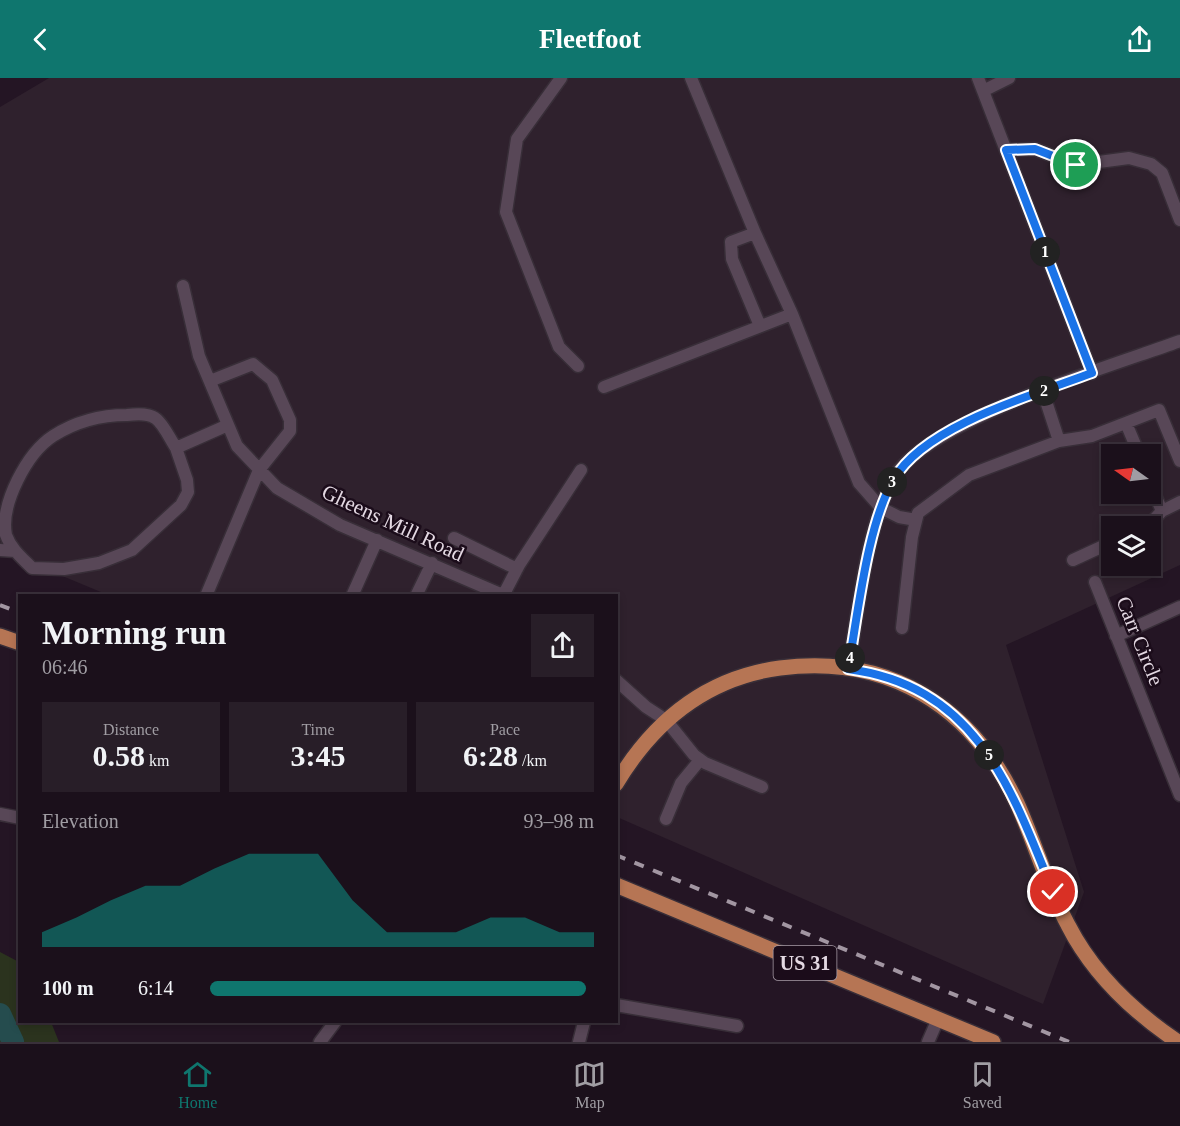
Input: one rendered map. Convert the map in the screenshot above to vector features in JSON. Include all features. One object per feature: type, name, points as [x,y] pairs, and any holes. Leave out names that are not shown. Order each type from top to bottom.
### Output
[{"type":"main road","points":[[0,636],[18,642]]},
{"type":"main road","points":[[618,781],[648,738],[666,720],[702,695],[732,680],[767,670],[800,666],[868,672],[913,688],[942,706],[980,742],[997,765],[1017,803],[1068,926],[1093,965],[1116,993],[1178,1042]]},
{"type":"main road","name":"US 31","points":[[618,886],[993,1042]]},
{"type":"street","points":[[561,78],[517,139],[506,212],[559,347],[578,366]]},
{"type":"street","points":[[691,78],[755,233],[792,314],[859,483],[881,508],[899,517],[916,520]]},
{"type":"street","points":[[978,78],[1092,373]]},
{"type":"street","points":[[983,91],[1009,78]]},
{"type":"street","points":[[1006,150],[1035,149],[1076,165],[1129,158],[1151,164],[1162,173],[1180,220]]},
{"type":"street","points":[[755,233],[731,242],[732,259],[760,326]]},
{"type":"street","name":"Gheens Mill Road","points":[[183,286],[200,356],[210,381],[237,446],[259,470],[278,488],[340,525],[502,594]]},
{"type":"street","points":[[604,387],[792,314]]},
{"type":"street","points":[[848,669],[881,508],[894,477],[919,450],[968,420],[1180,341]]},
{"type":"street","points":[[207,594],[259,470],[290,431],[290,420],[272,380],[253,364],[210,381]]},
{"type":"street","points":[[1043,392],[1059,441]]},
{"type":"street","points":[[902,628],[912,537],[918,513],[969,475],[1059,441],[1092,436],[1159,410],[1180,461]]},
{"type":"street","points":[[141,414],[155,418],[177,448],[187,480],[188,492],[181,505],[132,550],[99,563],[64,569],[32,568],[15,551],[5,534],[4,507],[25,466],[51,437],[73,426],[100,417],[141,414]]},
{"type":"street","points":[[1126,423],[1135,444]]},
{"type":"street","points":[[177,448],[228,424]]},
{"type":"street","points":[[504,594],[517,569],[581,470]]},
{"type":"street","points":[[1157,516],[1162,511],[1180,502]]},
{"type":"street","points":[[1159,504],[1162,511]]},
{"type":"street","points":[[454,538],[517,569]]},
{"type":"street","points":[[353,594],[377,540]]},
{"type":"street","points":[[1073,560],[1101,548]]},
{"type":"street","points":[[0,550],[15,551]]},
{"type":"street","points":[[417,594],[432,563]]},
{"type":"street","name":"Carr Circle","points":[[1095,582],[1177,780],[1180,795]]},
{"type":"street","points":[[1116,636],[1180,607]]},
{"type":"street","points":[[618,682],[646,707],[666,720],[700,760],[762,787]]},
{"type":"street","points":[[666,819],[681,783],[700,760]]},
{"type":"street","points":[[0,814],[18,818]]},
{"type":"street","points":[[618,1005],[736,1026]]},
{"type":"street","points":[[928,1042],[938,1019]]},
{"type":"street","points":[[320,1042],[334,1023]]},
{"type":"street","points":[[578,1042],[584,1023]]},
{"type":"shaded area","points":[[49,78],[1180,78],[1180,565],[1161,574],[1161,516],[1101,516],[1101,576],[1156,576],[1006,645],[1084,892],[1043,1004],[618,817],[618,594],[106,594],[0,550],[0,107]]},
{"type":"green space","points":[[0,952],[18,961],[18,1023],[51,1023],[59,1042],[0,1042]]},
{"type":"waterway","points":[[0,1014],[13,1042]]},
{"type":"railway","points":[[0,605],[18,612]]},
{"type":"railway","points":[[618,856],[1069,1042]]},
{"type":"route","points":[[1053,892],[1017,803],[997,765],[962,722],[913,688],[868,672],[848,669],[869,556],[881,508],[894,477],[919,450],[968,420],[1092,373],[1006,150],[1035,149],[1076,165]]}]
